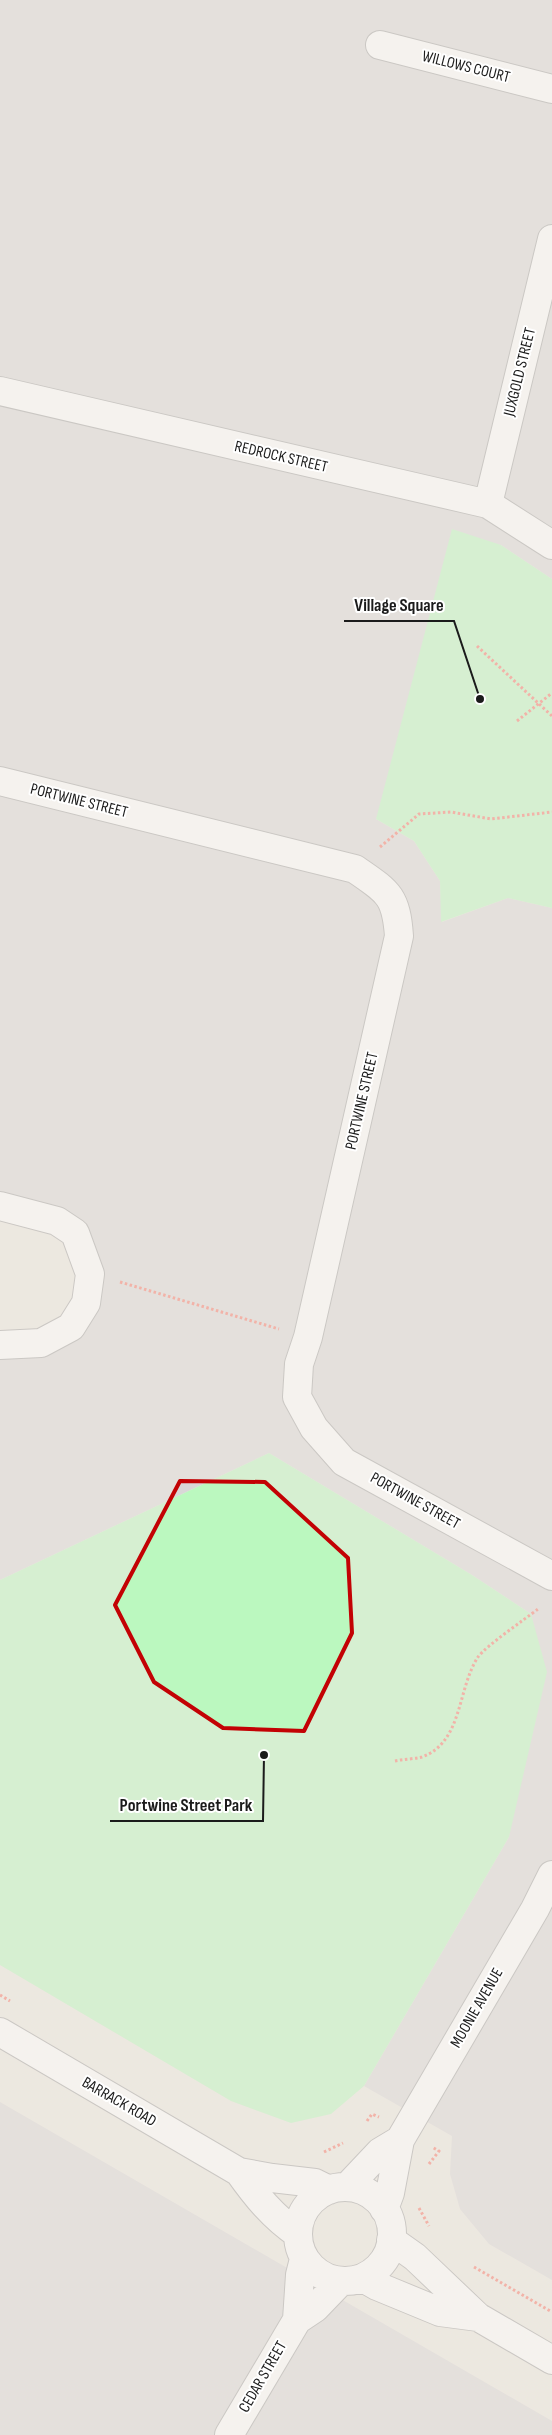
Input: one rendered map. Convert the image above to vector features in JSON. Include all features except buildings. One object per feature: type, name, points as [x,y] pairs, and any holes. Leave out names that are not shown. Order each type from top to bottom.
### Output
[{"type":"street","name":"WILLOWS COURT","points":[[380,45],[552,88]]},
{"type":"street","name":"JUXGOLD STREET","points":[[488,504],[552,239]]},
{"type":"street","name":"REDROCK STREET","points":[[0,391],[488,504],[552,545]]},
{"type":"street","name":"PORTWINE STREET","points":[[0,781],[355,869],[384,889],[397,910],[399,936],[310,1327],[299,1364],[297,1397],[314,1428],[344,1462],[552,1576]]},
{"type":"street","points":[[0,1206],[57,1220],[75,1233],[90,1274],[86,1303],[71,1327],[40,1343],[0,1344]]},
{"type":"street","name":"MOONIE AVENUE","points":[[384,2209],[413,2142],[552,1875]]},
{"type":"street","name":"BARRACK ROAD","points":[[0,2032],[239,2172],[338,2188]]},
{"type":"street","name":"MOONIE AVENUE","points":[[338,2188],[380,2152],[413,2142]]},
{"type":"street","name":"BARRACK ROAD","points":[[239,2172],[259,2200],[301,2246]]},
{"type":"street","points":[[352,2280],[376,2269],[386,2256],[391,2240],[390,2224],[384,2209],[375,2198],[361,2190],[338,2188],[316,2196],[306,2207],[300,2219],[301,2246],[314,2270],[326,2278],[352,2280],[377,2286],[440,2312],[478,2317]]},
{"type":"street","points":[[391,2240],[415,2257],[478,2317],[552,2360]]},
{"type":"street","name":"CEDAR STREET","points":[[297,2320],[301,2246]]},
{"type":"street","name":"CEDAR STREET","points":[[229,2435],[297,2320],[352,2280]]},
{"type":"path","points":[[477,646],[552,716]]},
{"type":"path","points":[[517,721],[552,693]]},
{"type":"path","points":[[355,869],[419,814],[451,812],[491,819],[552,812]]},
{"type":"path","points":[[90,1274],[280,1329]]},
{"type":"path","points":[[395,1761],[422,1756],[446,1740],[459,1709],[468,1679],[479,1656],[538,1609]]},
{"type":"path","points":[[0,1995],[17,2005]]},
{"type":"path","points":[[363,2128],[372,2114],[380,2118]]},
{"type":"path","points":[[316,2152],[325,2152],[350,2139]]},
{"type":"path","points":[[413,2142],[439,2151],[428,2165]]},
{"type":"path","points":[[419,2207],[431,2229]]},
{"type":"path","points":[[471,2265],[552,2312]]},
{"type":"highlighted area","points":[[180,1481],[265,1482],[348,1558],[352,1633],[304,1731],[223,1728],[154,1682],[115,1605]]},
{"type":"shaded area","points":[[0,0],[552,0],[552,579],[501,545],[376,819],[414,841],[440,881],[442,922],[508,898],[552,908],[552,2280],[489,2244],[460,2209],[450,2174],[452,2136],[364,2086],[509,1837],[531,1614],[472,1575],[269,1453],[0,1580],[0,1345],[41,1343],[86,1303],[75,1233],[0,1206]]},
{"type":"shaded area","points":[[0,2102],[552,2421],[552,2435],[0,2435]]},
{"type":"green space","points":[[452,529],[501,545],[552,579],[552,908],[508,898],[441,922],[440,881],[414,841],[376,819]]},
{"type":"green space","points":[[269,1453],[472,1575],[531,1614],[547,1672],[509,1837],[364,2086],[331,2114],[291,2123],[231,2101],[0,1965],[0,1580]]},
{"type":"place","name":"Village Square","points":[[480,699]]},
{"type":"place","name":"Portwine Street Park","points":[[264,1755]]}]
